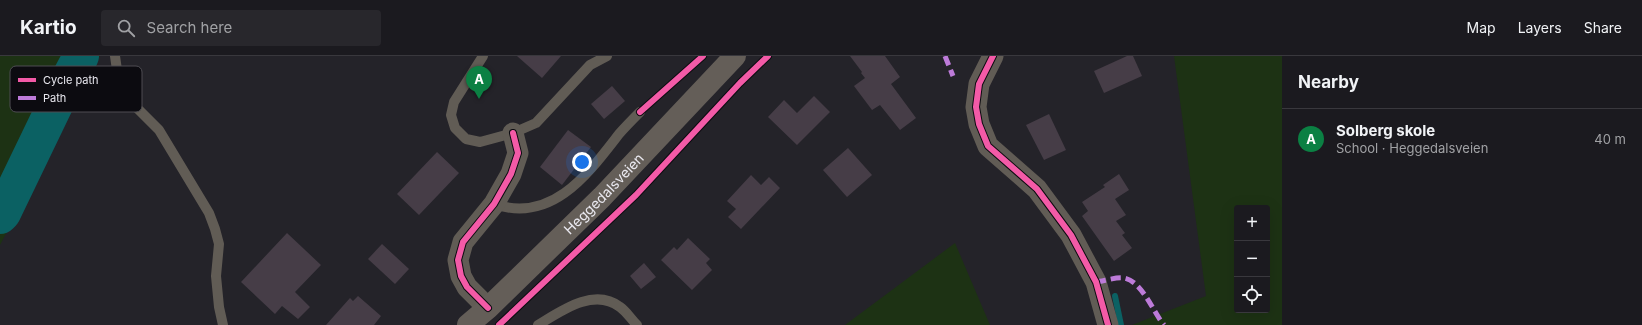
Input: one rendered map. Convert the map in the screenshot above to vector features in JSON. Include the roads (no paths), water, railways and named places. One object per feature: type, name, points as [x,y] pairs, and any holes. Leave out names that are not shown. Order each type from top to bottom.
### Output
[{"type":"main road","name":"Heggedalsveien","points":[[468,325],[488,308],[602,197],[735,56]]},
{"type":"street","points":[[993,56],[979,84],[976,107],[979,124],[988,146],[1037,189],[1071,235],[1096,282],[1108,325]]},
{"type":"street","points":[[488,308],[467,287],[461,276],[458,260],[463,242],[494,204],[511,174],[518,152],[513,134]]},
{"type":"lane","points":[[115,56],[116,66]]},
{"type":"lane","points":[[483,56],[454,102],[451,115],[455,128],[466,139],[480,142],[513,134],[536,123],[590,65],[607,56]]},
{"type":"lane","points":[[141,112],[159,130],[209,213],[219,244],[216,276],[219,307],[223,325]]},
{"type":"lane","points":[[494,204],[506,208],[521,209],[540,206],[552,201],[569,190],[587,174],[620,133],[640,112]]},
{"type":"lane","points":[[538,325],[562,311],[591,300],[612,302],[621,307],[637,325]]},
{"type":"waterway","points":[[76,66],[81,56]]},
{"type":"waterway","points":[[0,216],[3,213],[52,112]]},
{"type":"waterway","points":[[1115,296],[1121,325]]},
{"type":"place","name":"Solberg skole","points":[[479,99]]}]
